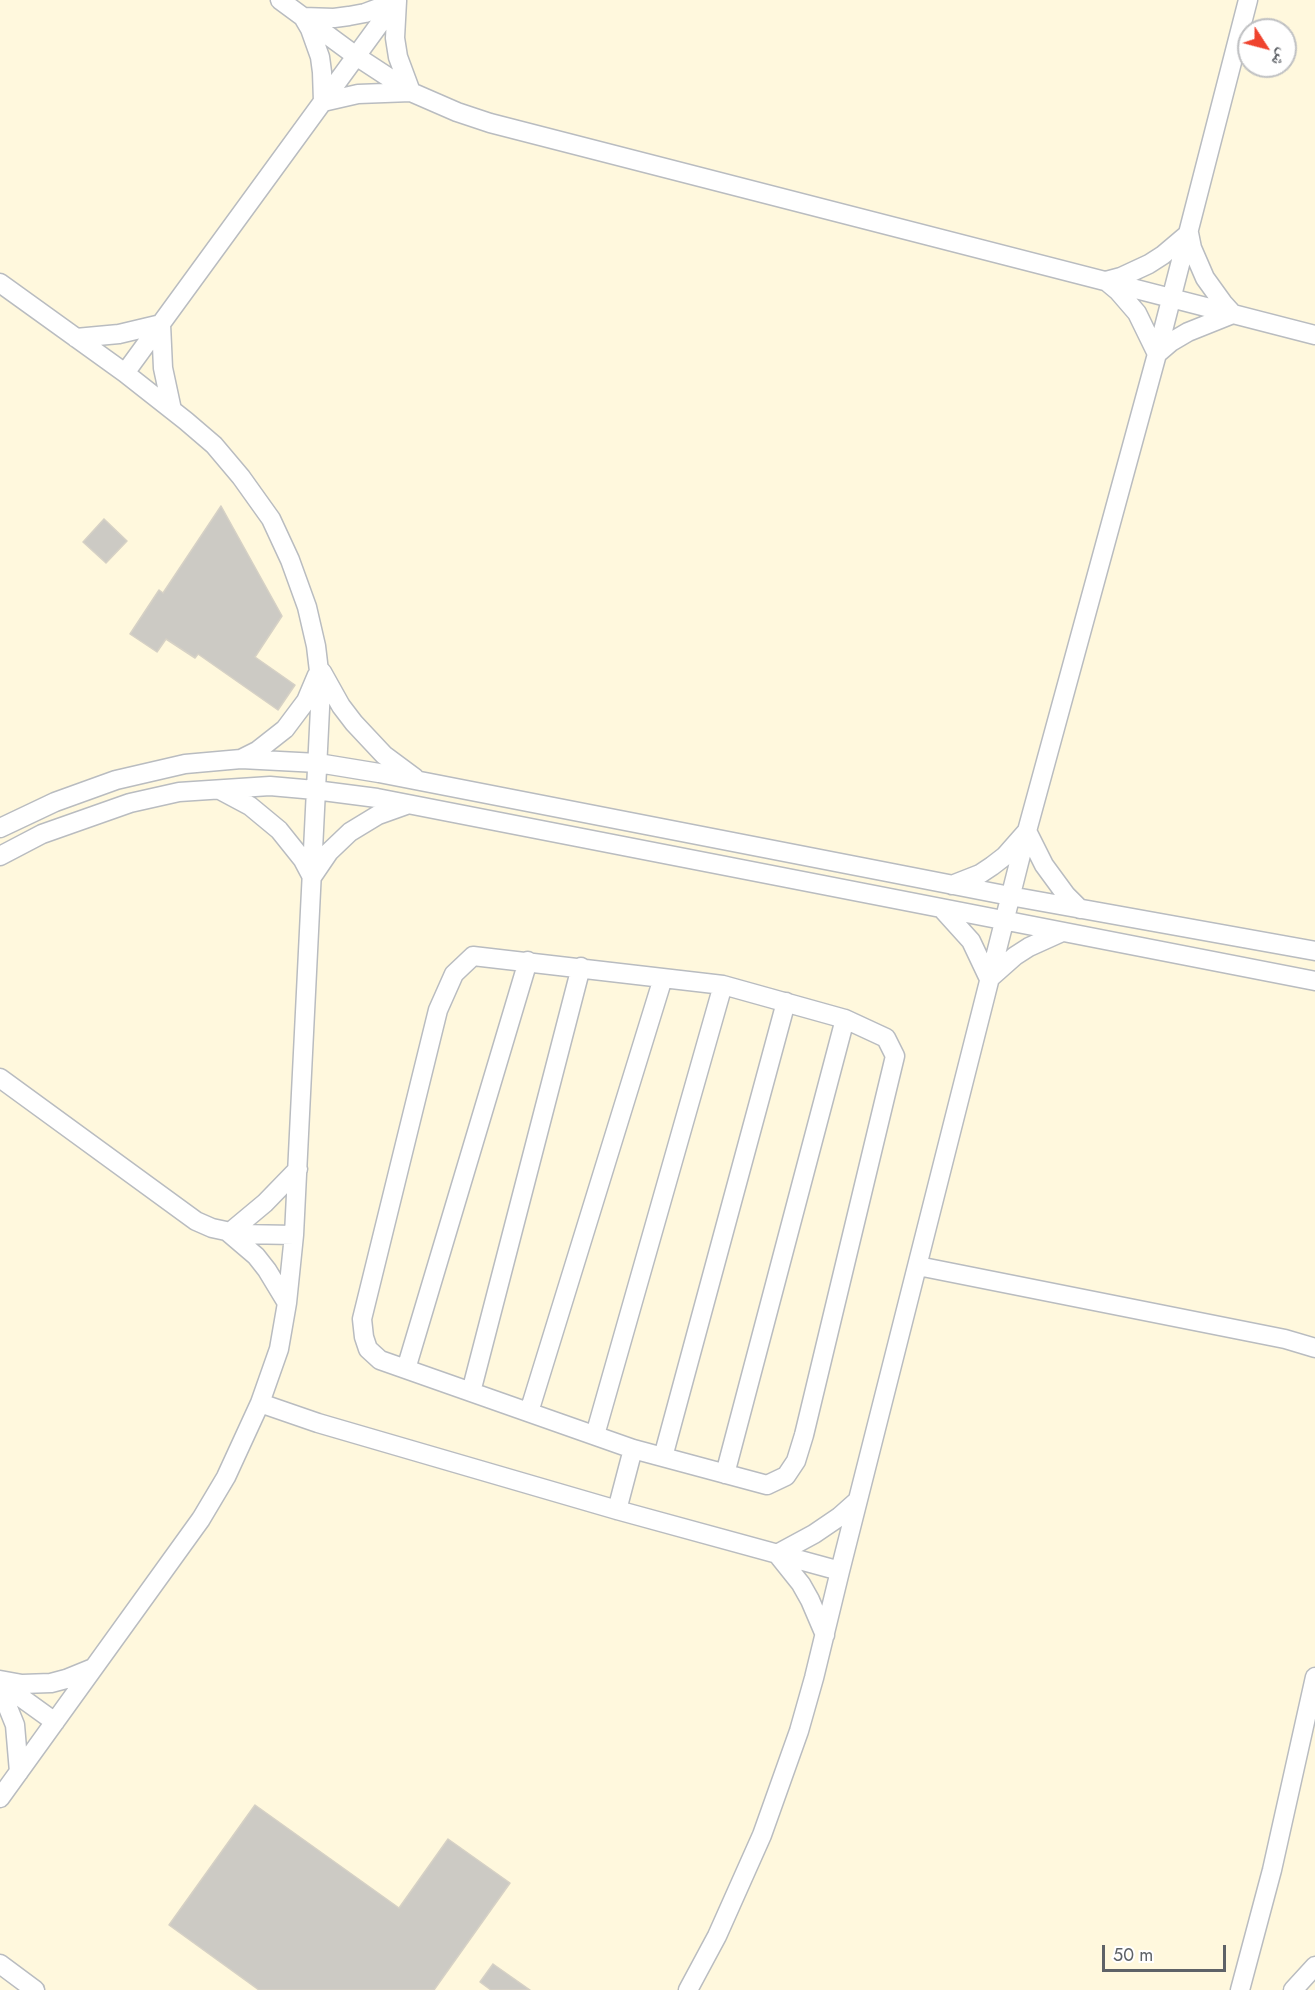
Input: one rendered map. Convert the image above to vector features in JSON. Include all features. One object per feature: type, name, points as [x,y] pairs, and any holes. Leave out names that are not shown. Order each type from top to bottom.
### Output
[{"type":"lane","points":[[280,0],[356,56],[411,92],[457,112],[490,123],[1315,335]]},
{"type":"lane","points":[[303,17],[349,16],[365,13],[397,0]]},
{"type":"lane","points":[[125,373],[397,0]]},
{"type":"lane","points":[[397,0],[395,38],[398,57],[411,92]]},
{"type":"lane","points":[[688,1990],[722,1926],[762,1835],[799,1731],[1026,831],[1172,298],[1248,0]]},
{"type":"lane","points":[[303,17],[320,57],[323,102]]},
{"type":"lane","points":[[323,102],[367,93],[411,92]]},
{"type":"lane","points":[[1106,281],[1149,264],[1189,233]]},
{"type":"lane","points":[[1189,233],[1192,248],[1205,278],[1233,314]]},
{"type":"lane","points":[[1106,281],[1137,313],[1157,354]]},
{"type":"lane","points":[[0,283],[125,373],[172,410],[214,445],[241,477],[271,519],[290,560],[307,607],[320,668],[321,688],[294,1235],[287,1303],[279,1349],[260,1403],[226,1477],[201,1519],[0,1798]]},
{"type":"lane","points":[[1157,354],[1188,332],[1233,314]]},
{"type":"lane","points":[[76,338],[119,334],[161,324]]},
{"type":"lane","points":[[161,324],[163,368],[172,410]]},
{"type":"lane","points":[[241,759],[271,741],[290,722],[306,701],[320,668]]},
{"type":"lane","points":[[320,668],[341,706],[354,723],[384,755],[419,781]]},
{"type":"lane","points":[[0,828],[55,802],[116,780],[185,764],[241,759],[318,763],[1010,896],[1315,951]]},
{"type":"lane","points":[[0,856],[42,834],[130,803],[179,792],[270,786],[315,790],[408,804],[1315,981]]},
{"type":"lane","points":[[215,788],[233,796],[265,817],[292,844],[312,877]]},
{"type":"lane","points":[[312,877],[329,852],[350,832],[378,815],[408,804]]},
{"type":"lane","points":[[952,885],[980,874],[992,866],[1017,844],[1026,831]]},
{"type":"lane","points":[[1026,831],[1044,865],[1066,895],[1080,909]]},
{"type":"lane","points":[[943,910],[971,941],[989,979]]},
{"type":"lane","points":[[989,979],[1022,952],[1060,933]]},
{"type":"lane","points":[[473,956],[528,961],[723,985],[845,1019],[886,1038],[895,1056],[804,1435],[796,1461],[786,1476],[767,1485],[633,1449],[380,1360],[368,1349],[362,1319],[438,1010],[454,974],[473,956]]},
{"type":"lane","points":[[406,1369],[528,961]]},
{"type":"lane","points":[[471,1392],[581,967]]},
{"type":"lane","points":[[529,1412],[663,978]]},
{"type":"lane","points":[[595,1435],[723,985]]},
{"type":"lane","points":[[663,1457],[786,1002]]},
{"type":"lane","points":[[725,1473],[845,1019]]},
{"type":"lane","points":[[0,1078],[196,1221],[229,1233],[294,1235]]},
{"type":"lane","points":[[229,1233],[266,1203],[298,1169]]},
{"type":"lane","points":[[229,1233],[267,1270],[287,1303]]},
{"type":"lane","points":[[918,1266],[1285,1339],[1315,1348]]},
{"type":"lane","points":[[260,1403],[318,1423],[617,1510],[840,1571]]},
{"type":"lane","points":[[617,1510],[633,1449]]},
{"type":"lane","points":[[777,1554],[814,1534],[857,1501]]},
{"type":"lane","points":[[777,1554],[810,1600],[825,1635]]},
{"type":"lane","points":[[0,1681],[22,1684],[51,1683],[95,1667]]},
{"type":"lane","points":[[1240,1990],[1272,1870],[1315,1677]]},
{"type":"lane","points":[[0,1681],[55,1722]]},
{"type":"lane","points":[[0,1688],[15,1725],[19,1772]]},
{"type":"lane","points":[[0,1964],[35,1990]]},
{"type":"lane","points":[[1293,1990],[1315,1966]]},
{"type":"shaded area","points":[[0,0],[1315,0],[1315,1990],[0,1990]]},
{"type":"building","points":[[221,506],[282,616],[255,657],[295,685],[278,710],[198,654],[195,658],[166,639],[157,652],[130,634],[159,590],[163,593]]},
{"type":"building","points":[[104,519],[127,541],[106,563],[83,542]]},
{"type":"building","points":[[255,1805],[399,1908],[448,1839],[510,1883],[434,1990],[259,1990],[169,1925]]},
{"type":"building","points":[[493,1964],[530,1990],[491,1990],[480,1982]]}]
